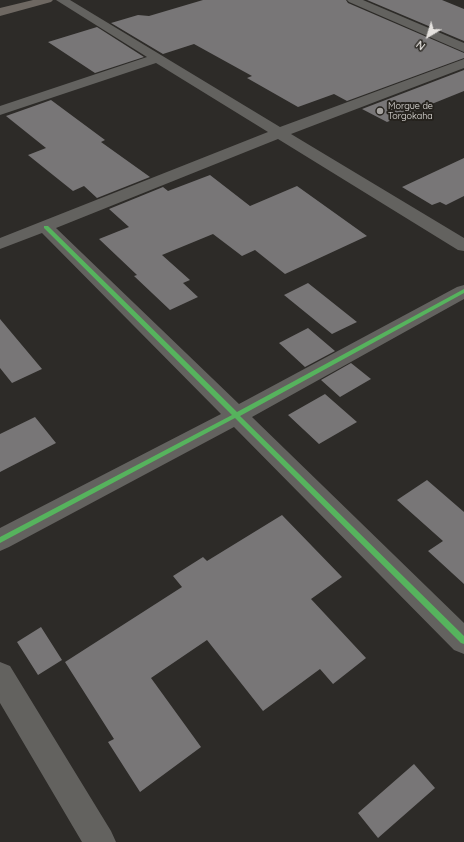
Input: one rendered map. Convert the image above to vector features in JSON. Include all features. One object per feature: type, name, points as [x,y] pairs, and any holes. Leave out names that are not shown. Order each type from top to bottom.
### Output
[{"type":"main road","points":[[0,12],[47,0]]},
{"type":"street","points":[[62,0],[464,246]]},
{"type":"street","points":[[353,0],[464,48]]},
{"type":"street","points":[[0,111],[157,58]]},
{"type":"street","points":[[0,244],[46,227],[279,133],[464,64]]},
{"type":"street","points":[[46,227],[235,416],[464,641]]},
{"type":"street","points":[[0,540],[235,416],[464,291]]},
{"type":"street","points":[[0,676],[100,842]]},
{"type":"building","points":[[203,0],[346,0],[348,3],[464,53],[464,58],[347,101],[334,94],[298,107],[247,78],[252,76],[194,44],[163,54],[111,23],[138,15],[149,16]]},
{"type":"building","points":[[367,0],[442,0],[464,9],[464,41]]},
{"type":"building","points":[[97,27],[144,57],[95,73],[48,42]]},
{"type":"building","points":[[464,70],[464,91],[387,122],[362,109]]},
{"type":"building","points":[[51,100],[105,140],[101,142],[150,177],[97,198],[84,186],[73,191],[28,155],[46,148],[6,116]]},
{"type":"building","points":[[464,158],[464,196],[446,205],[440,202],[432,205],[402,187]]},
{"type":"building","points":[[210,175],[250,206],[297,186],[367,236],[285,274],[255,250],[242,256],[213,234],[162,255],[190,280],[183,283],[198,297],[170,310],[134,276],[137,275],[99,239],[129,227],[109,209],[163,187],[168,191]]},
{"type":"building","points":[[308,283],[357,322],[332,334],[284,295]]},
{"type":"building","points":[[0,319],[42,369],[12,383],[0,368]]},
{"type":"building","points":[[308,328],[335,351],[305,367],[279,343]]},
{"type":"building","points":[[351,363],[371,379],[340,397],[321,380]]},
{"type":"building","points":[[325,394],[357,422],[319,444],[288,415]]},
{"type":"building","points":[[35,417],[56,443],[0,472],[0,434]]},
{"type":"building","points":[[427,480],[464,512],[464,584],[428,551],[443,541],[397,500]]},
{"type":"building","points":[[282,515],[342,577],[311,599],[366,658],[333,684],[320,669],[263,711],[207,640],[151,678],[201,747],[140,792],[108,742],[114,739],[65,662],[182,587],[173,576],[203,557],[207,561]]},
{"type":"building","points":[[41,627],[62,660],[38,675],[17,642]]},
{"type":"building","points":[[414,764],[435,788],[378,838],[358,813]]},
{"type":"cycle path","points":[[46,227],[464,641]]},
{"type":"cycle path","points":[[0,540],[235,416],[464,291]]},
{"type":"place","name":"Morgue de Torgokaha","points":[[380,111]]}]
